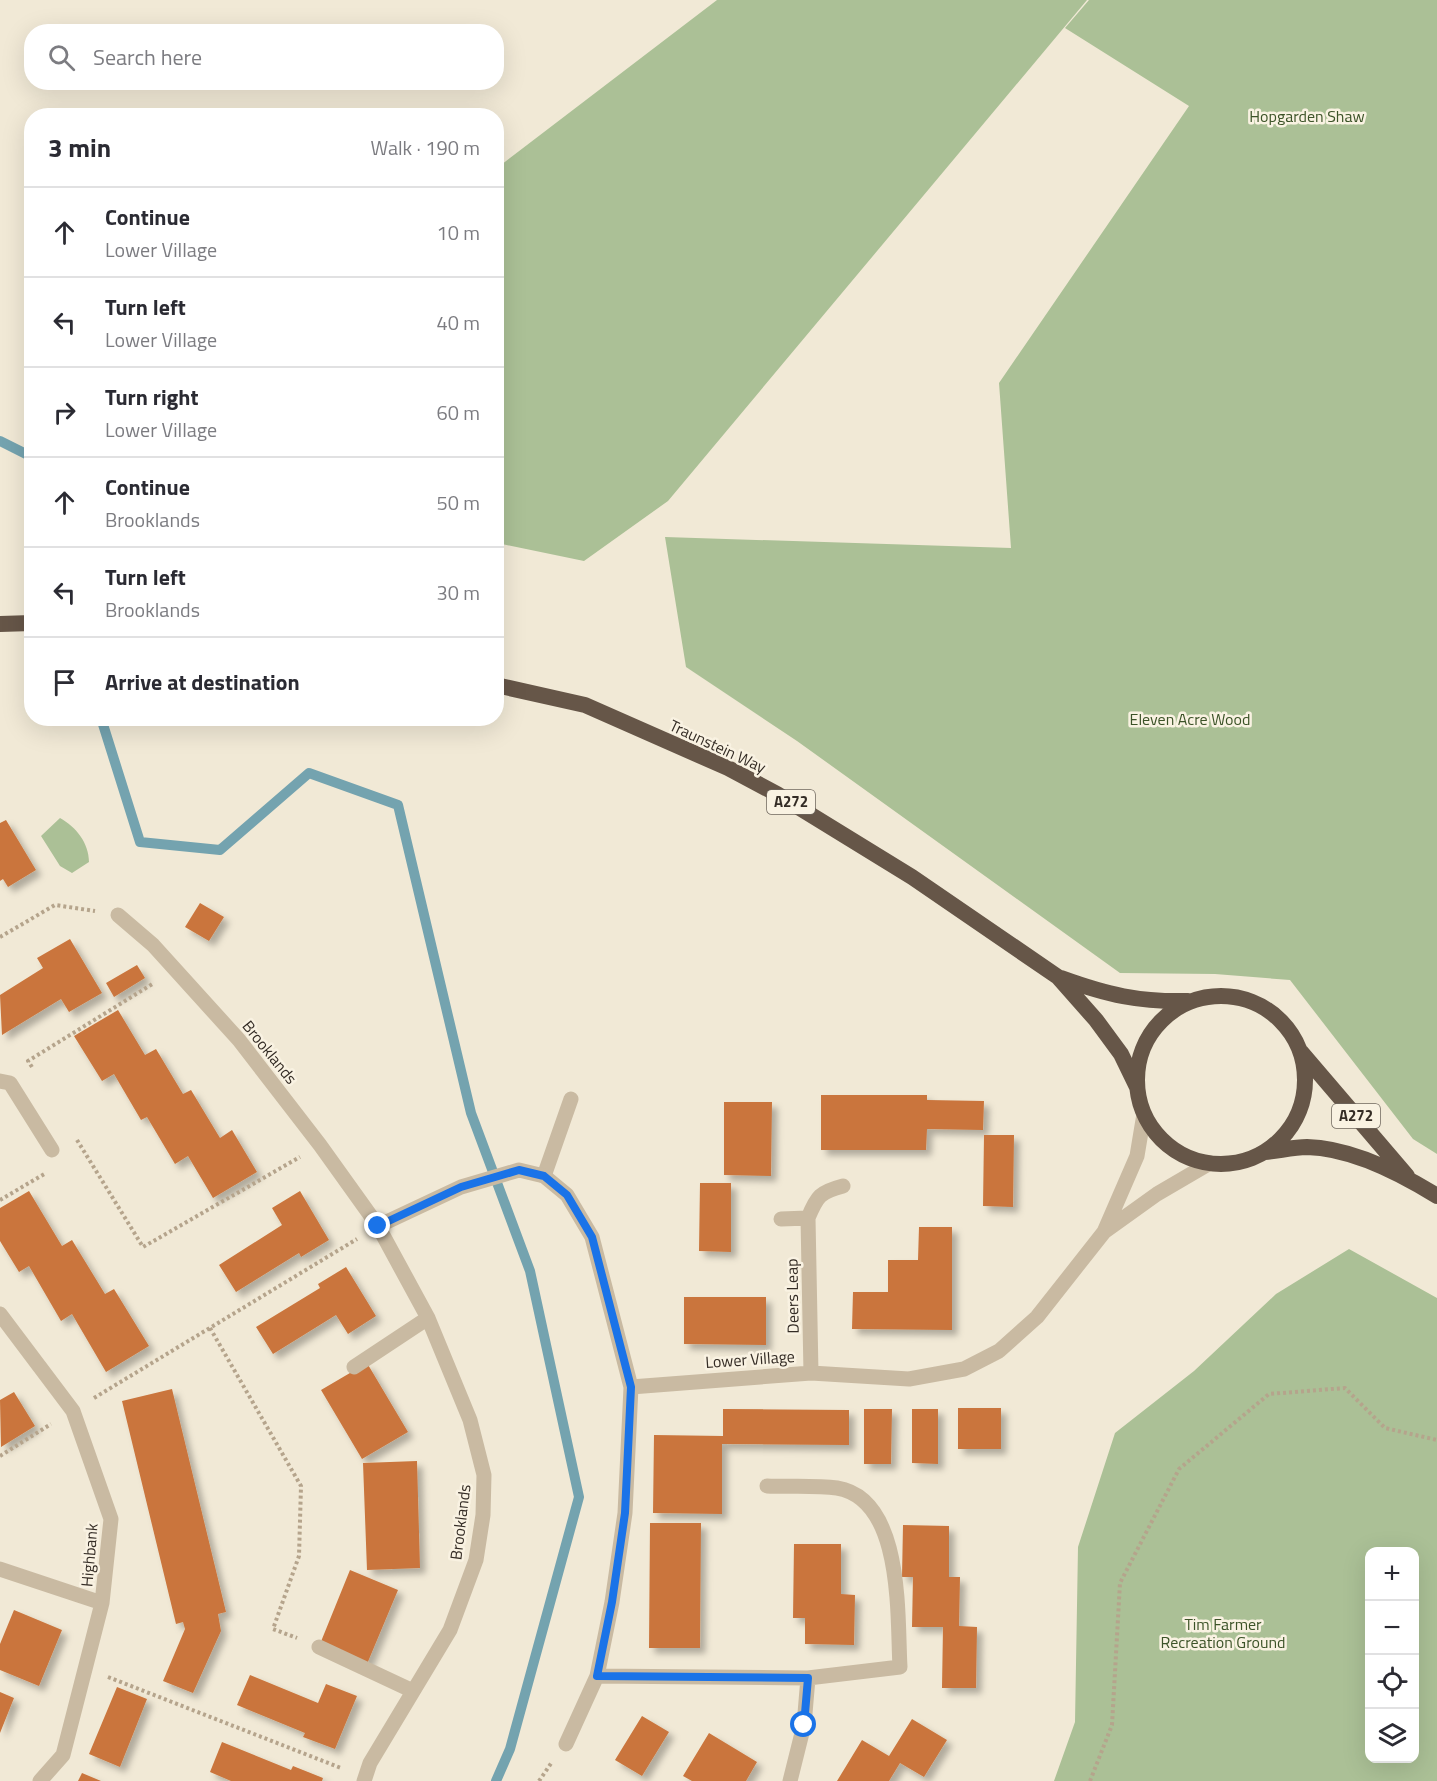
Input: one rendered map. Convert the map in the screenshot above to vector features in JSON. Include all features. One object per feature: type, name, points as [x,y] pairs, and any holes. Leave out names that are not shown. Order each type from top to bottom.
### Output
[{"type":"highway","points":[[0,624],[24,622]]},
{"type":"highway","name":"Traunstein Way","points":[[504,687],[585,705],[728,768],[777,794],[912,877],[1058,977],[1096,1020],[1121,1054],[1137,1087]]},
{"type":"highway","name":"Traunstein Way","points":[[1058,977],[1102,993],[1146,1002],[1191,1001]]},
{"type":"highway","points":[[1217,995],[1244,998],[1269,1010],[1289,1029],[1301,1052],[1306,1081],[1301,1109],[1286,1134],[1265,1152],[1238,1162],[1210,1164],[1182,1154],[1160,1138],[1144,1114],[1137,1087],[1139,1060],[1150,1035],[1167,1014],[1191,1001],[1217,995]]},
{"type":"highway","name":"A272","points":[[1301,1052],[1410,1179]]},
{"type":"highway","name":"A272","points":[[1265,1152],[1307,1147],[1342,1152],[1410,1179],[1437,1196]]},
{"type":"street","name":"Brooklands","points":[[118,915],[153,945],[239,1040],[320,1145],[378,1226],[428,1318],[470,1420],[484,1475],[483,1515],[476,1560],[450,1630],[370,1763],[364,1779]]},
{"type":"street","points":[[0,1081],[10,1083],[52,1150]]},
{"type":"street","points":[[544,1176],[572,1099]]},
{"type":"street","name":"Lower Village","points":[[631,1387],[811,1373],[909,1379],[964,1369],[999,1350],[1037,1317],[1104,1232],[1137,1156],[1144,1114]]},
{"type":"street","name":"Lower Village","points":[[1104,1232],[1157,1194],[1210,1164]]},
{"type":"street","points":[[378,1226],[461,1187],[519,1170],[544,1176],[567,1195],[592,1237],[631,1387],[625,1513],[612,1602],[597,1676],[566,1744]]},
{"type":"street","points":[[780,1219],[808,1218],[815,1202],[824,1192],[843,1185]]},
{"type":"street","name":"Deers Leap","points":[[808,1218],[811,1373]]},
{"type":"street","name":"Highbank","points":[[0,1314],[73,1411],[111,1519],[102,1603],[63,1755],[40,1781]]},
{"type":"street","points":[[354,1368],[428,1318]]},
{"type":"street","points":[[597,1676],[808,1678],[900,1667],[896,1586],[889,1538],[868,1503],[839,1488],[768,1486]]},
{"type":"street","points":[[0,1569],[102,1603]]},
{"type":"street","points":[[319,1647],[413,1690]]},
{"type":"street","points":[[790,1781],[804,1725],[808,1678]]},
{"type":"path","points":[[0,937],[55,905],[118,915]]},
{"type":"path","points":[[35,1071],[28,1062],[175,970]]},
{"type":"path","points":[[71,1131],[143,1247],[320,1145]]},
{"type":"path","points":[[74,1156],[83,1151]]},
{"type":"path","points":[[0,1200],[56,1167]]},
{"type":"path","points":[[0,1456],[378,1226]]},
{"type":"path","points":[[210,1328],[301,1486],[299,1556],[273,1629],[319,1647]]},
{"type":"path","points":[[1090,1781],[1112,1725],[1120,1583],[1179,1469],[1269,1394],[1345,1388],[1385,1428],[1437,1440]]},
{"type":"path","points":[[85,1668],[364,1779]]},
{"type":"green space","points":[[717,0],[1087,0],[668,501],[584,561],[504,544],[504,163]]},
{"type":"green space","name":"Eleven Acre Wood","points":[[1089,0],[1437,0],[1437,1154],[1413,1139],[1290,980],[1215,974],[1120,973],[797,741],[686,667],[665,537],[1011,548],[999,383],[1189,106],[1065,28]]},
{"type":"green space","points":[[60,818],[80,836],[87,848],[89,862],[72,873],[60,866],[41,836]]},
{"type":"green space","name":"Tim Farmer Recreation Ground","points":[[1349,1249],[1437,1298],[1437,1781],[1054,1781],[1075,1722],[1078,1547],[1115,1433],[1194,1371],[1276,1294]]},
{"type":"building","points":[[6,820],[36,870],[8,887],[3,879],[0,881],[0,823]]},
{"type":"building","points":[[200,903],[224,917],[209,941],[185,927]]},
{"type":"building","points":[[70,939],[102,993],[69,1012],[61,999],[2,1035],[0,995],[43,968],[37,958]]},
{"type":"building","points":[[137,965],[145,978],[114,997],[106,983]]},
{"type":"building","points":[[118,1010],[145,1055],[156,1049],[183,1094],[191,1090],[220,1138],[232,1130],[257,1172],[213,1198],[188,1156],[175,1164],[147,1117],[141,1120],[114,1074],[102,1081],[74,1036]]},
{"type":"building","points":[[821,1095],[927,1095],[927,1100],[984,1101],[983,1130],[927,1129],[926,1150],[821,1150]]},
{"type":"building","points":[[724,1102],[772,1102],[771,1176],[724,1175]]},
{"type":"building","points":[[984,1135],[1014,1135],[1013,1207],[983,1206]]},
{"type":"building","points":[[700,1183],[731,1183],[731,1252],[699,1251]]},
{"type":"building","points":[[29,1191],[62,1246],[72,1240],[105,1294],[114,1289],[149,1346],[106,1372],[72,1314],[61,1321],[29,1266],[19,1272],[0,1241],[0,1208]]},
{"type":"building","points":[[300,1191],[329,1240],[301,1257],[299,1253],[236,1292],[219,1265],[282,1225],[272,1208]]},
{"type":"building","points":[[919,1227],[952,1227],[952,1330],[852,1329],[853,1292],[888,1292],[888,1260],[918,1260]]},
{"type":"building","points":[[346,1267],[376,1316],[348,1334],[336,1315],[273,1354],[256,1327],[320,1288],[318,1284]]},
{"type":"building","points":[[684,1297],[766,1297],[766,1345],[684,1344]]},
{"type":"building","points":[[367,1363],[408,1432],[362,1459],[321,1390]]},
{"type":"building","points":[[172,1389],[226,1612],[218,1614],[221,1631],[193,1693],[163,1681],[185,1629],[183,1622],[176,1624],[122,1401]]},
{"type":"building","points":[[14,1392],[35,1426],[1,1447],[0,1400]]},
{"type":"building","points":[[958,1408],[1001,1408],[1001,1449],[958,1449]]},
{"type":"building","points":[[723,1409],[849,1410],[849,1445],[722,1444],[722,1514],[653,1513],[654,1435],[723,1436]]},
{"type":"building","points":[[864,1409],[892,1409],[891,1464],[864,1464]]},
{"type":"building","points":[[912,1409],[938,1409],[938,1464],[912,1463]]},
{"type":"building","points":[[417,1461],[420,1568],[367,1570],[363,1463]]},
{"type":"building","points":[[650,1523],[701,1523],[700,1648],[649,1648]]},
{"type":"building","points":[[903,1525],[949,1526],[949,1577],[960,1577],[959,1626],[977,1627],[976,1688],[942,1688],[943,1627],[912,1627],[913,1577],[902,1577]]},
{"type":"building","points":[[794,1544],[841,1544],[841,1594],[855,1595],[854,1645],[805,1644],[805,1618],[793,1618]]},
{"type":"building","points":[[350,1570],[398,1590],[367,1664],[320,1644]]},
{"type":"building","points":[[14,1610],[62,1630],[39,1686],[0,1670],[0,1644]]},
{"type":"building","points":[[250,1675],[318,1703],[326,1684],[357,1696],[335,1749],[303,1737],[305,1733],[237,1705]]},
{"type":"building","points":[[117,1687],[147,1699],[120,1767],[89,1754]]},
{"type":"building","points":[[0,1692],[14,1698],[0,1733]]},
{"type":"building","points":[[642,1716],[669,1732],[642,1776],[615,1760]]},
{"type":"building","points":[[912,1719],[947,1740],[924,1777],[900,1763],[889,1781],[837,1781],[862,1740],[889,1756]]},
{"type":"building","points":[[709,1733],[757,1762],[746,1781],[692,1781],[683,1776]]},
{"type":"building","points":[[222,1742],[291,1770],[293,1766],[323,1778],[322,1781],[231,1781],[210,1772]]},
{"type":"building","points":[[82,1773],[101,1781],[78,1781]]},
{"type":"waterway","points":[[0,441],[24,453]]},
{"type":"waterway","points":[[104,726],[140,842],[220,850],[309,773],[398,805],[471,1113],[530,1271],[579,1497],[510,1749],[496,1781]]},
{"type":"route","points":[[378,1226],[461,1187],[519,1170],[544,1176],[567,1195],[592,1237],[631,1387],[625,1513],[612,1602],[597,1676],[808,1678],[804,1725]]},
{"type":"park label","name":"Hopgarden Shaw","points":[[1307,116]]}]
